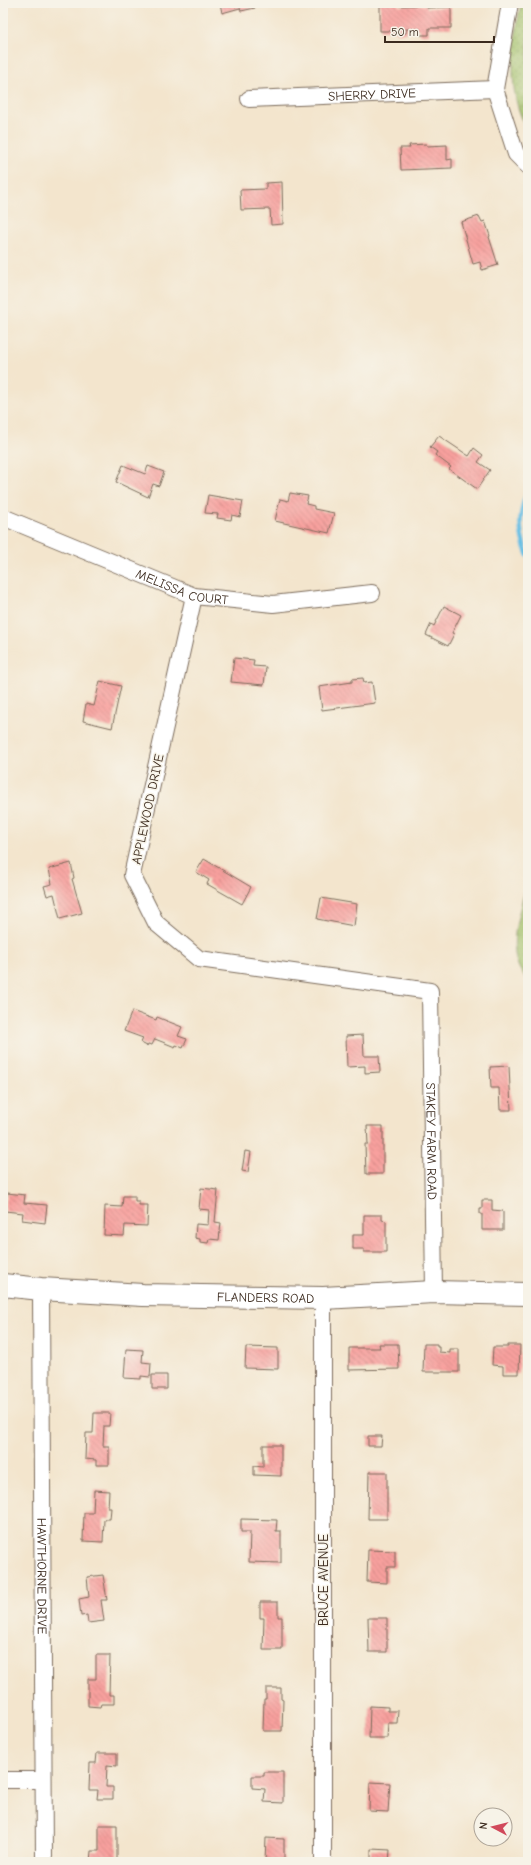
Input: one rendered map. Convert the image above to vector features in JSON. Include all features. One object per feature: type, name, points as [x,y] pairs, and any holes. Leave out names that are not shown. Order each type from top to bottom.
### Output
[{"type":"street","points":[[510,3],[495,89],[516,154],[528,166]]},
{"type":"street","name":"SHERRY DRIVE","points":[[249,99],[495,89]]},
{"type":"street","name":"MELISSA COURT","points":[[3,518],[194,596],[273,604],[372,593]]},
{"type":"street","name":"APPLEWOOD DRIVE","points":[[194,596],[132,875],[156,923],[199,959],[430,991]]},
{"type":"street","name":"STAKEY FARM ROAD","points":[[430,991],[434,1292]]},
{"type":"street","name":"FLANDERS ROAD","points":[[3,1285],[41,1289],[143,1295],[323,1298],[434,1292],[528,1294]]},
{"type":"street","name":"HAWTHORNE DRIVE","points":[[41,1289],[44,1862]]},
{"type":"street","name":"BRUCE AVENUE","points":[[323,1298],[323,1862]]},
{"type":"street","points":[[3,1780],[43,1780]]},
{"type":"green space","points":[[521,3],[528,3],[528,131],[516,100],[513,68],[515,36]]},
{"type":"green space","points":[[528,879],[528,980],[520,970],[514,945],[515,931]]},
{"type":"building","points":[[220,3],[254,3],[255,8],[241,11],[240,8],[222,13]]},
{"type":"building","points":[[380,3],[398,3],[399,6],[427,5],[427,8],[451,7],[451,28],[429,28],[429,35],[420,35],[420,29],[406,29],[406,33],[397,33],[397,31],[380,31]]},
{"type":"building","points":[[426,144],[427,146],[447,145],[447,160],[452,159],[452,168],[401,170],[400,148],[410,148],[409,145]]},
{"type":"building","points":[[282,182],[283,224],[271,225],[270,209],[241,210],[240,190],[266,189],[266,183]]},
{"type":"building","points":[[479,216],[482,222],[485,221],[498,265],[482,270],[480,262],[473,264],[461,222]]},
{"type":"building","points":[[439,436],[469,456],[474,448],[483,455],[478,462],[490,470],[477,489],[449,469],[451,467],[435,455],[437,452],[430,447]]},
{"type":"building","points":[[123,465],[145,474],[148,466],[164,472],[159,486],[153,484],[148,497],[116,482]]},
{"type":"building","points":[[290,493],[308,496],[306,504],[314,506],[314,509],[334,513],[329,533],[275,521],[280,499],[288,501]]},
{"type":"building","points":[[208,495],[243,501],[240,517],[232,515],[231,520],[217,518],[218,514],[205,513]]},
{"type":"building","points":[[444,606],[461,615],[452,633],[454,634],[448,646],[426,635],[431,624],[434,626]]},
{"type":"building","points":[[234,658],[254,660],[253,666],[266,667],[264,685],[231,682]]},
{"type":"building","points":[[363,678],[364,683],[372,682],[375,703],[322,710],[319,687],[352,682],[352,679]]},
{"type":"building","points":[[100,681],[121,686],[112,728],[83,721],[86,704],[94,706]]},
{"type":"building","points":[[204,859],[251,887],[242,904],[207,884],[209,880],[196,872]]},
{"type":"building","points":[[71,863],[74,878],[72,879],[82,913],[60,919],[54,894],[47,896],[44,886],[52,884],[49,869]]},
{"type":"building","points":[[321,898],[357,904],[354,926],[317,919]]},
{"type":"building","points":[[132,1011],[156,1020],[157,1017],[182,1027],[178,1036],[187,1039],[183,1048],[176,1045],[175,1047],[155,1039],[152,1045],[148,1044],[147,1046],[141,1043],[143,1038],[124,1031]]},
{"type":"building","points":[[363,1035],[364,1056],[379,1056],[380,1072],[365,1073],[365,1066],[347,1067],[346,1036]]},
{"type":"building","points":[[509,1066],[511,1110],[500,1110],[499,1088],[491,1088],[490,1067]]},
{"type":"building","points":[[367,1126],[383,1126],[383,1174],[366,1174],[365,1144],[368,1144]]},
{"type":"building","points":[[245,1151],[251,1152],[248,1172],[242,1171]]},
{"type":"building","points":[[201,1188],[218,1190],[215,1222],[221,1223],[219,1240],[209,1239],[208,1243],[200,1242],[200,1239],[195,1238],[196,1224],[208,1225],[209,1210],[199,1209]]},
{"type":"building","points":[[7,1193],[25,1195],[24,1203],[47,1205],[45,1223],[22,1220],[23,1213],[5,1211]]},
{"type":"building","points":[[123,1196],[135,1196],[135,1201],[139,1201],[139,1205],[148,1205],[147,1226],[125,1225],[124,1236],[104,1235],[105,1206],[122,1207]]},
{"type":"building","points":[[482,1200],[492,1200],[492,1210],[503,1211],[503,1230],[482,1230],[482,1214],[480,1214],[480,1209],[482,1209]]},
{"type":"building","points":[[364,1215],[382,1215],[382,1220],[386,1221],[386,1252],[364,1252],[364,1249],[353,1249],[353,1235],[364,1235]]},
{"type":"building","points":[[379,1344],[398,1344],[399,1369],[349,1370],[349,1348],[380,1348]]},
{"type":"building","points":[[424,1344],[437,1344],[437,1347],[439,1347],[439,1352],[450,1353],[450,1349],[459,1349],[459,1372],[423,1372]]},
{"type":"building","points":[[508,1345],[520,1345],[519,1374],[503,1374],[503,1366],[492,1365],[493,1347],[508,1347]]},
{"type":"building","points":[[246,1347],[278,1348],[278,1369],[245,1368]]},
{"type":"building","points":[[126,1349],[143,1350],[142,1362],[151,1363],[150,1377],[141,1376],[141,1379],[124,1378]]},
{"type":"building","points":[[152,1375],[167,1375],[167,1389],[152,1389]]},
{"type":"building","points":[[94,1413],[110,1413],[109,1426],[104,1426],[103,1446],[109,1446],[109,1465],[96,1465],[96,1460],[85,1459],[86,1433],[93,1433]]},
{"type":"building","points":[[368,1436],[382,1436],[381,1446],[368,1446]]},
{"type":"building","points":[[263,1445],[281,1445],[281,1476],[254,1475],[254,1466],[263,1467]]},
{"type":"building","points":[[369,1472],[387,1472],[387,1519],[368,1519]]},
{"type":"building","points":[[94,1490],[109,1491],[108,1508],[111,1508],[110,1519],[104,1519],[103,1542],[83,1541],[84,1513],[93,1513]]},
{"type":"building","points":[[241,1519],[277,1520],[276,1531],[281,1531],[281,1563],[249,1562],[250,1532],[241,1532]]},
{"type":"building","points":[[368,1550],[395,1551],[395,1567],[387,1567],[387,1583],[367,1582]]},
{"type":"building","points":[[103,1575],[107,1600],[101,1600],[104,1621],[88,1623],[87,1615],[81,1616],[79,1599],[89,1597],[87,1577]]},
{"type":"building","points":[[260,1602],[278,1602],[278,1617],[282,1617],[282,1650],[263,1650],[264,1618],[260,1618]]},
{"type":"building","points":[[368,1618],[387,1618],[387,1652],[369,1652]]},
{"type":"building","points":[[96,1655],[110,1655],[109,1695],[114,1695],[114,1704],[101,1704],[100,1707],[88,1706],[88,1679],[96,1679]]},
{"type":"building","points":[[266,1688],[281,1688],[281,1699],[283,1700],[282,1731],[263,1731],[264,1699],[266,1699]]},
{"type":"building","points":[[370,1706],[388,1707],[388,1711],[398,1711],[397,1723],[388,1723],[387,1738],[369,1738]]},
{"type":"building","points":[[97,1753],[117,1753],[117,1766],[107,1765],[106,1787],[113,1787],[113,1799],[97,1799],[98,1790],[89,1790],[90,1763],[96,1763]]},
{"type":"building","points":[[264,1772],[283,1772],[283,1803],[264,1802],[265,1789],[252,1788],[252,1776],[264,1776]]},
{"type":"building","points":[[370,1782],[390,1783],[388,1812],[369,1811]]},
{"type":"building","points":[[99,1825],[117,1825],[117,1862],[90,1862],[91,1851],[99,1851]]},
{"type":"building","points":[[266,1838],[284,1839],[284,1862],[265,1862]]},
{"type":"building","points":[[371,1849],[390,1850],[389,1862],[371,1862]]},
{"type":"waterway","points":[[528,490],[522,507],[520,523],[522,539],[528,556]]}]
